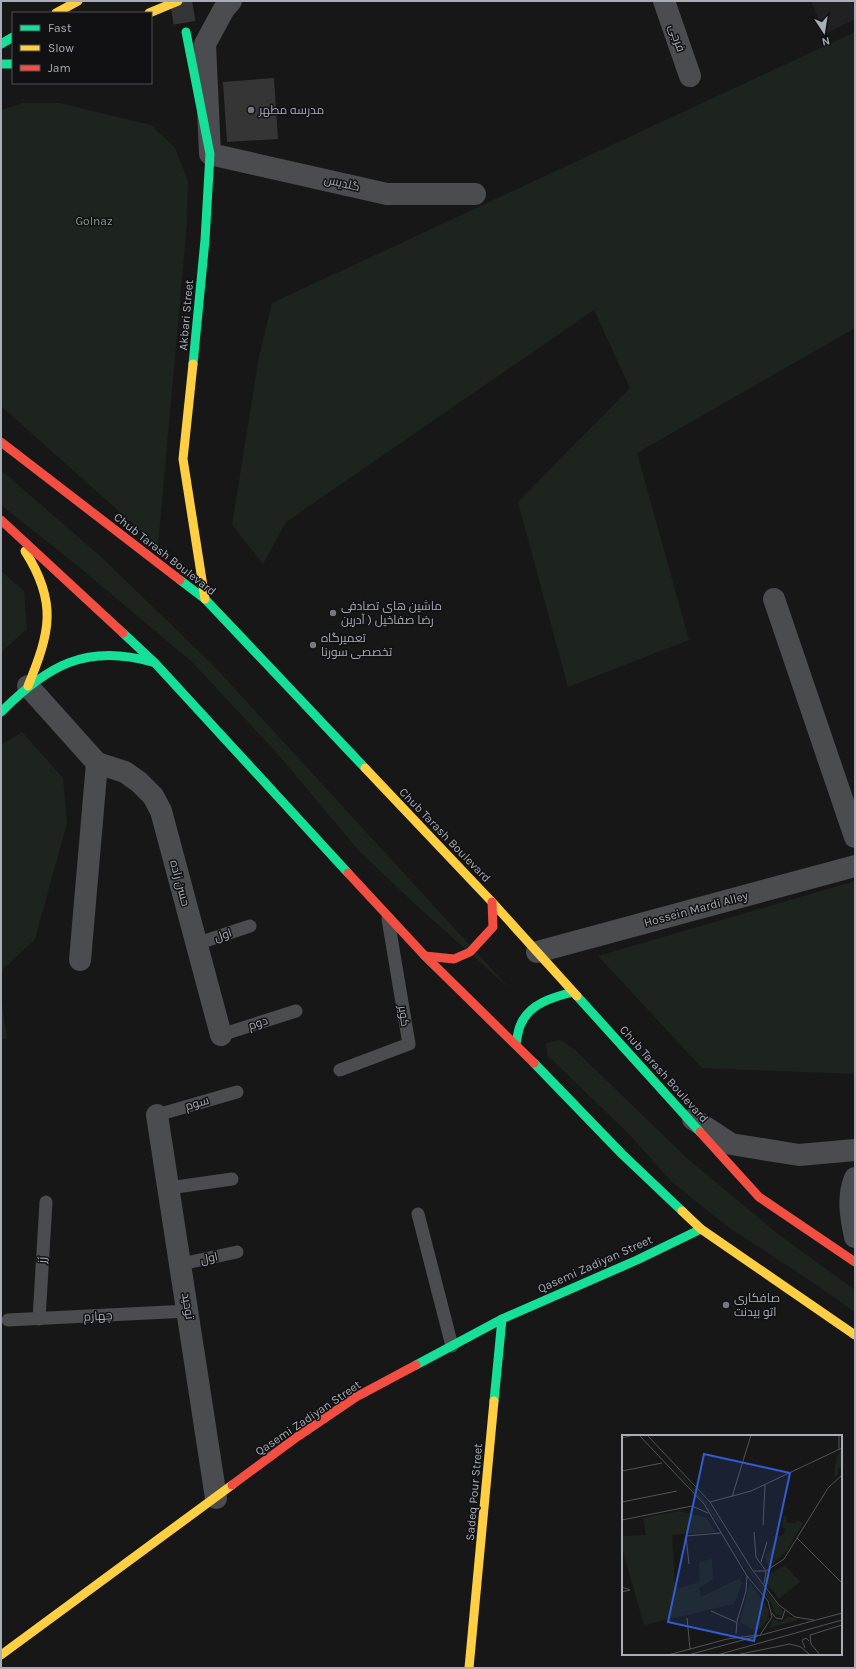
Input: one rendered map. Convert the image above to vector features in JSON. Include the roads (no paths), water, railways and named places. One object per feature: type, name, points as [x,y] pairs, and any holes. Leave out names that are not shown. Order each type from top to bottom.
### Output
[{"type":"main road","points":[[58,12],[78,1]]},
{"type":"main road","points":[[151,12],[178,1]]},
{"type":"main road","name":"Akbari Street","points":[[186,32],[210,154],[205,240],[183,459],[205,599]]},
{"type":"main road","points":[[1,44],[12,38]]},
{"type":"main road","points":[[1,64],[12,64]]},
{"type":"main road","name":"Chub Tarash Boulevard","points":[[1,442],[205,599],[492,902],[759,1198],[855,1262]]},
{"type":"main road","points":[[1,520],[155,663],[425,956],[516,1044],[622,1154],[702,1229],[855,1335]]},
{"type":"main road","points":[[11,528],[41,577],[47,601],[47,635],[28,686]]},
{"type":"main road","points":[[1,712],[28,686],[58,669],[87,656],[109,654],[130,656],[155,663]]},
{"type":"main road","points":[[425,956],[454,959],[470,952],[482,941],[493,927],[492,902]]},
{"type":"main road","points":[[516,1044],[520,1023],[529,1010],[552,997],[573,992]]},
{"type":"main road","name":"Qasemi Zadiyan Street","points":[[1,1655],[297,1437],[343,1406],[502,1318],[637,1260],[702,1229]]},
{"type":"main road","name":"Sadeq Pour Street","points":[[469,1668],[502,1318]]},
{"type":"street","points":[[210,154],[205,44],[224,9],[231,1]]},
{"type":"street","name":"فرجی","points":[[664,1],[690,76]]},
{"type":"street","name":"گلدیس","points":[[210,154],[387,194],[476,194]]},
{"type":"street","points":[[774,600],[855,837]]},
{"type":"street","name":"حسن زاده","points":[[28,686],[97,763],[124,772],[139,782],[153,796],[161,811],[221,1035]]},
{"type":"street","points":[[80,960],[97,763]]},
{"type":"street","name":"Hossein Mardi Alley","points":[[537,952],[855,866]]},
{"type":"street","points":[[683,1112],[731,1144],[799,1155],[855,1150]]},
{"type":"street","name":"توحید","points":[[157,1115],[216,1498]]},
{"type":"street","points":[[855,1178],[852,1184],[850,1215],[855,1237]]},
{"type":"lane","name":"کویر","points":[[340,1070],[409,1044],[388,915]]},
{"type":"lane","name":"اول","points":[[196,944],[250,926]]},
{"type":"lane","name":"دوم","points":[[221,1035],[296,1011]]},
{"type":"lane","name":"سوم","points":[[157,1115],[237,1092]]},
{"type":"lane","points":[[169,1188],[232,1179]]},
{"type":"lane","name":"رُز","points":[[39,1319],[46,1202]]},
{"type":"lane","points":[[418,1214],[452,1346]]},
{"type":"lane","name":"اول","points":[[181,1264],[237,1252]]},
{"type":"lane","name":"چهارم","points":[[8,1320],[188,1311]]},
{"type":"tunnel","points":[[181,1],[186,32]]},
{"type":"place","name":"مدرسه مطهر","points":[[251,110]]},
{"type":"place","name":"ماشین های تصادفی رضا صفاخیل ( آدرین","points":[[333,613]]},
{"type":"place","name":"تعمیرگاه تخصصی سورنا","points":[[313,645]]},
{"type":"place","name":"صافکاری اتو بیدنت","points":[[726,1305]]},
{"type":"park label","name":"Golnaz","points":[[94,221]]}]
